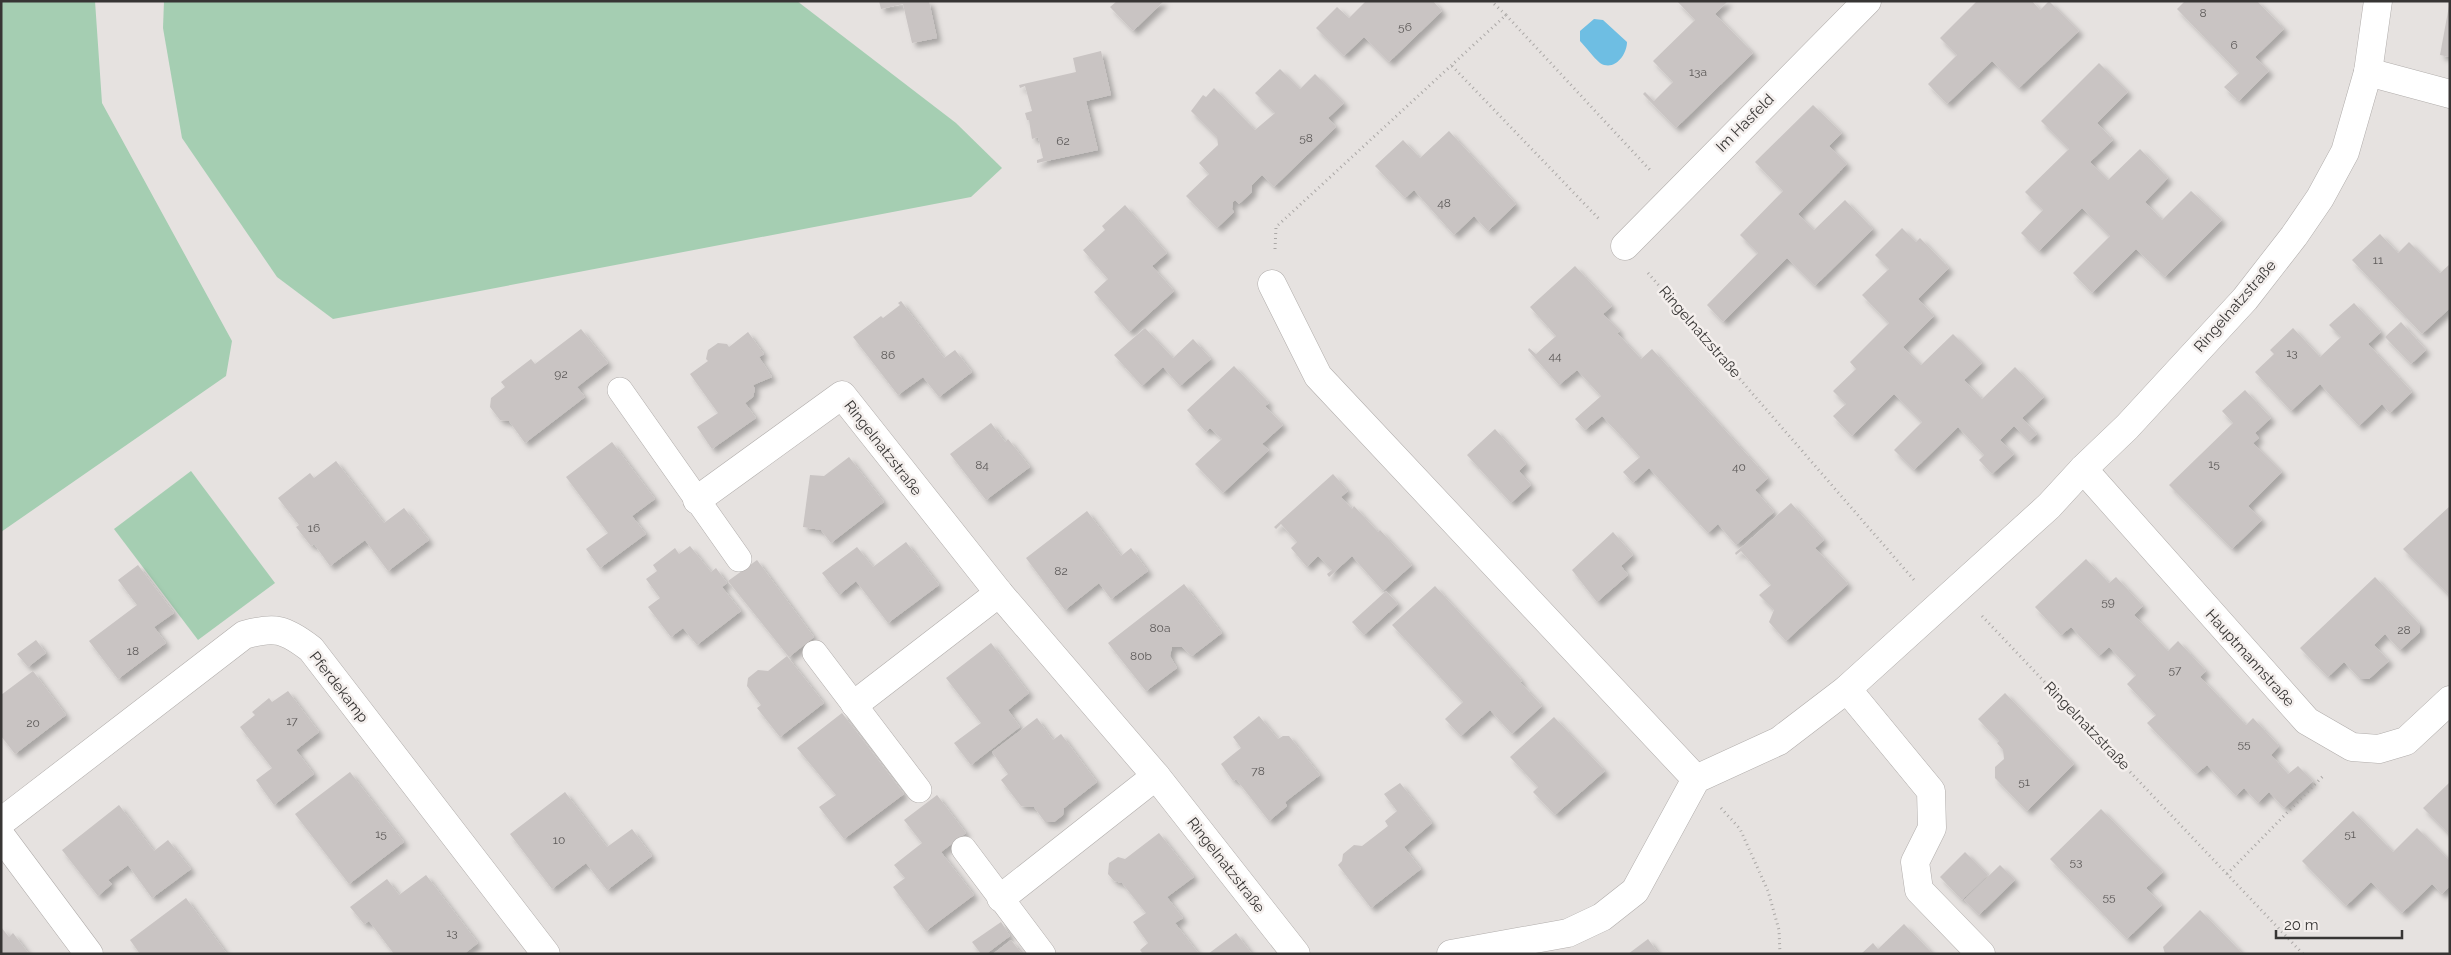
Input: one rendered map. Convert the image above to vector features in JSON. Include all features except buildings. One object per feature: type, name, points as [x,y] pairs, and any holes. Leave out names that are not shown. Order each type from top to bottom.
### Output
[{"type":"street","name":"Im Hasfeld","points":[[1625,246],[1867,1]]},
{"type":"street","name":"Ringelnatzstraße","points":[[1696,779],[1779,741],[1847,689],[2049,506],[2083,469],[2127,427],[2232,313],[2294,236],[2320,198],[2345,152],[2368,72],[2378,1]]},
{"type":"street","points":[[2368,72],[2450,94]]},
{"type":"street","points":[[1272,284],[1318,376],[1696,779],[1635,891],[1602,917],[1568,933],[1451,954]]},
{"type":"street","name":"Ringelnatzstraße","points":[[697,500],[842,395],[999,593],[1156,776],[1296,954]]},
{"type":"street","name":"Hauptmannstraße","points":[[2083,469],[2307,721],[2352,747],[2380,749],[2406,741],[2450,700]]},
{"type":"street","points":[[855,704],[999,593]]},
{"type":"street","name":"Pferdekamp","points":[[1,822],[244,635],[261,630],[278,629],[294,636],[310,649],[546,954]]},
{"type":"street","points":[[1847,689],[1931,791],[1932,828],[1915,862],[1919,890],[1981,954]]},
{"type":"street","points":[[1001,898],[1156,776]]},
{"type":"street","points":[[1,836],[89,954]]},
{"type":"lane","points":[[620,390],[740,559]]},
{"type":"lane","points":[[815,653],[919,790]]},
{"type":"lane","points":[[964,849],[1043,954]]},
{"type":"path","points":[[1492,1],[1673,196]]},
{"type":"path","points":[[1272,284],[1276,227],[1506,15]]},
{"type":"path","name":"Ringelnatzstraße","points":[[1452,66],[1625,246],[1938,607]]},
{"type":"path","name":"Ringelnatzstraße","points":[[1981,615],[2303,954]]},
{"type":"path","points":[[2227,874],[2352,747]]},
{"type":"path","points":[[1696,779],[1740,829],[1768,891],[1779,930],[1780,954]]},
{"type":"green space","points":[[1,1],[95,1],[102,103],[232,341],[226,376],[1,532]]},
{"type":"green space","points":[[164,1],[797,1],[956,123],[1002,168],[971,197],[333,319],[277,277],[182,138],[163,28]]},
{"type":"green space","points":[[191,471],[275,583],[198,640],[114,529]]},
{"type":"water","points":[[1594,19],[1603,20],[1627,42],[1625,52],[1615,64],[1605,65],[1600,63],[1580,41],[1580,31]]}]
